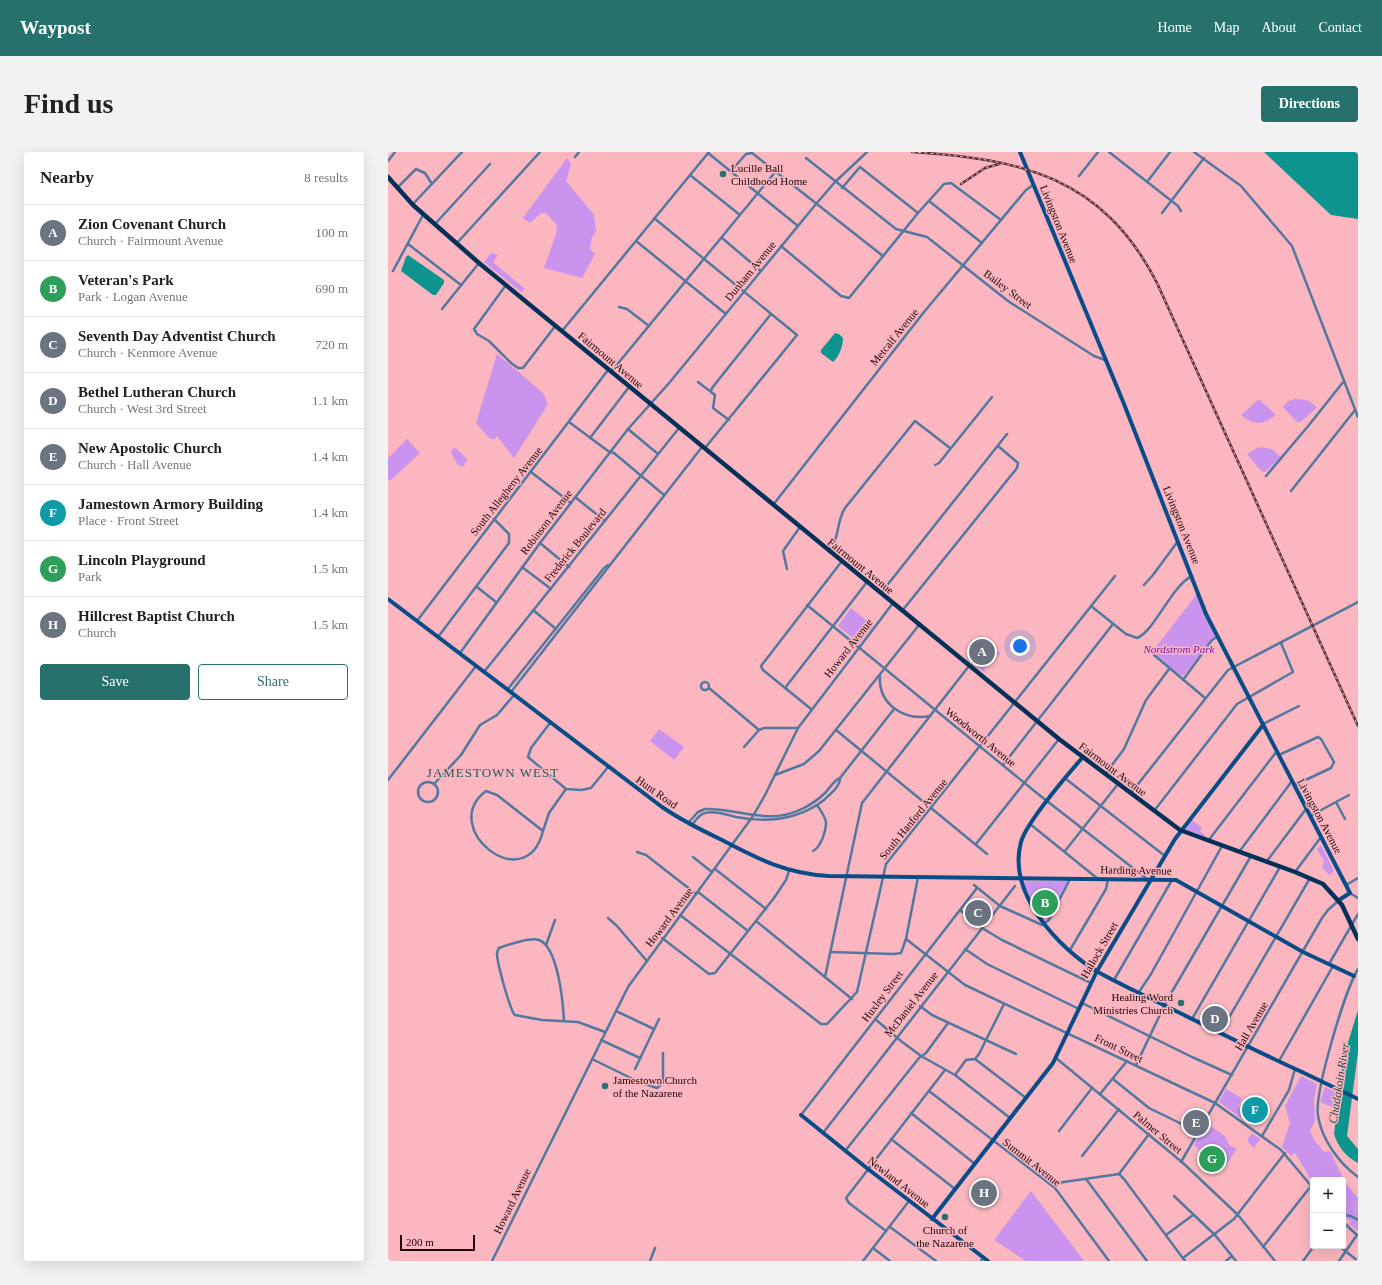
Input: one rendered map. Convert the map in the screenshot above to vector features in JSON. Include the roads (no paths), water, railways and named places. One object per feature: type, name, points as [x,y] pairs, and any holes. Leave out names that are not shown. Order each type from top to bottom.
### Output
[{"type":"main road","name":"Fairmount Avenue","points":[[388,177],[423,215],[479,263],[919,625],[1015,702],[1036,721],[1180,830],[1208,842],[1311,878],[1326,887],[1339,900],[1358,939]]},
{"type":"street","points":[[388,161],[395,152]]},
{"type":"street","points":[[413,205],[462,152]]},
{"type":"street","points":[[457,244],[540,152]]},
{"type":"street","points":[[575,157],[579,152]]},
{"type":"street","points":[[562,331],[708,152],[798,226]]},
{"type":"street","name":"Dunham Avenue","points":[[651,405],[816,204],[835,182],[867,152]]},
{"type":"street","points":[[1079,176],[1098,152]]},
{"type":"street","points":[[1109,152],[1171,200],[1180,208],[1181,211]]},
{"type":"street","points":[[1147,182],[1170,152]]},
{"type":"street","points":[[1194,152],[1241,186],[1281,230],[1294,248],[1358,417]]},
{"type":"street","points":[[731,171],[746,154],[749,153],[755,155],[883,256]]},
{"type":"street","name":"Livingston Avenue","points":[[1022,153],[1217,637],[1350,893]]},
{"type":"street","points":[[806,158],[842,188],[896,229],[903,232]]},
{"type":"street","points":[[1162,213],[1204,158]]},
{"type":"street","points":[[435,225],[490,164]]},
{"type":"street","points":[[842,188],[860,167],[918,213]]},
{"type":"street","points":[[397,188],[416,169],[425,173],[432,184]]},
{"type":"street","name":"South Allegheny Avenue","points":[[417,621],[569,422],[776,171]]},
{"type":"street","points":[[690,175],[740,215]]},
{"type":"street","points":[[782,246],[841,296],[847,298],[851,296],[940,187],[948,183],[962,190],[1001,220]]},
{"type":"street","name":"Metcalf Avenue","points":[[773,505],[964,265],[1026,190],[1034,185]]},
{"type":"street","points":[[929,201],[982,243]]},
{"type":"street","points":[[393,271],[423,215]]},
{"type":"street","points":[[434,784],[461,755],[480,725],[497,715],[510,692],[604,568],[609,565],[664,495],[703,448],[729,420],[797,335],[654,218]]},
{"type":"street","name":"Bailey Street","points":[[903,232],[919,234],[927,238],[964,265],[1008,301],[1094,356],[1105,360]]},
{"type":"street","points":[[722,238],[761,271]]},
{"type":"street","points":[[636,241],[726,314]]},
{"type":"street","points":[[408,244],[461,285]]},
{"type":"street","points":[[442,309],[479,263]]},
{"type":"street","points":[[506,285],[476,325],[474,330],[511,363],[520,368],[525,366],[556,325]]},
{"type":"street","points":[[619,307],[627,309],[649,326]]},
{"type":"street","points":[[711,390],[771,314]]},
{"type":"street","points":[[1266,476],[1309,425],[1344,380]]},
{"type":"street","points":[[698,382],[711,390],[715,395],[713,408],[729,420]]},
{"type":"street","points":[[590,438],[629,387]]},
{"type":"street","points":[[935,465],[939,463],[992,397]]},
{"type":"street","name":"Robinson Avenue","points":[[459,653],[575,497],[642,412],[651,405]]},
{"type":"street","points":[[1291,491],[1356,410]]},
{"type":"street","points":[[829,551],[837,539],[842,513],[915,421],[950,448]]},
{"type":"street","points":[[569,422],[664,495]]},
{"type":"street","name":"Frederick Boulevard","points":[[484,672],[679,428]]},
{"type":"street","points":[[628,429],[658,454]]},
{"type":"street","points":[[881,593],[1007,434]]},
{"type":"street","points":[[902,611],[1018,465],[1016,460],[998,446]]},
{"type":"street","points":[[531,472],[571,503]]},
{"type":"street","points":[[575,497],[605,521]]},
{"type":"street","points":[[438,637],[506,548],[510,539],[509,534],[494,519]]},
{"type":"street","points":[[788,569],[783,550],[800,527]]},
{"type":"street","points":[[1144,585],[1178,541]]},
{"type":"street","points":[[540,543],[569,566]]},
{"type":"street","points":[[811,709],[761,667],[771,651],[842,561]]},
{"type":"street","points":[[522,567],[550,589]]},
{"type":"street","name":"South Hanford Avenue","points":[[730,953],[824,1025],[828,1024],[852,999],[858,987],[886,864],[1115,576]]},
{"type":"street","points":[[1091,606],[1130,636],[1137,638],[1149,627],[1182,583],[1192,576]]},
{"type":"street","points":[[785,688],[867,582]]},
{"type":"street","points":[[477,586],[496,602]]},
{"type":"street","name":"Hunt Road","points":[[388,599],[662,807],[690,824],[767,863],[789,871],[808,875],[965,878]]},
{"type":"street","points":[[1131,794],[1227,671],[1358,602]]},
{"type":"street","name":"Howard Avenue","points":[[492,1261],[628,987],[662,938],[733,846],[753,816],[798,728],[811,709],[893,603]]},
{"type":"street","name":"Woodworth Avenue","points":[[807,605],[1024,783],[1149,879]]},
{"type":"street","points":[[533,610],[557,630]]},
{"type":"street","points":[[1003,765],[1113,624]]},
{"type":"street","points":[[775,775],[797,767],[812,758],[919,625]]},
{"type":"street","points":[[1183,680],[1212,640],[1217,637]]},
{"type":"street","points":[[1154,811],[1234,707],[1247,697],[1291,674],[1293,670],[1281,643]]},
{"type":"street","points":[[1154,655],[1205,698]]},
{"type":"street","points":[[825,977],[862,803],[970,665]]},
{"type":"street","points":[[388,780],[476,666]]},
{"type":"street","points":[[1105,774],[1124,749],[1146,700],[1170,669]]},
{"type":"street","points":[[880,675],[880,684],[884,695],[894,709],[908,716],[918,717],[931,715]]},
{"type":"street","points":[[709,688],[759,730]]},
{"type":"street","name":"Hallock Street","points":[[932,1219],[1056,1058],[1097,971],[1149,879],[1165,856],[1180,830],[1263,725],[1298,706]]},
{"type":"street","points":[[690,824],[698,812],[705,809],[753,816],[776,816],[797,811],[815,802],[836,780],[840,778],[894,709]]},
{"type":"street","points":[[550,723],[531,748],[528,756],[566,789],[581,790],[591,788],[608,767]]},
{"type":"street","points":[[744,747],[759,730],[774,726],[798,728]]},
{"type":"street","points":[[836,730],[888,771],[987,854]]},
{"type":"street","points":[[1208,842],[1278,753],[1318,737],[1321,739],[1334,762],[1331,768],[1294,786]]},
{"type":"street","points":[[976,844],[1059,739]]},
{"type":"street","points":[[1083,757],[1030,824],[1021,842],[1019,878],[1026,896],[1045,924],[1070,950],[1097,971],[1248,1047],[1358,1099]]},
{"type":"street","points":[[690,824],[699,816],[707,812],[750,820],[773,820],[786,818],[817,805],[832,792],[840,782],[840,778]]},
{"type":"street","points":[[1066,779],[1165,856]]},
{"type":"street","points":[[1239,852],[1292,781]]},
{"type":"street","points":[[427,782],[434,784],[438,789],[437,798],[428,802],[422,800],[418,794],[421,785],[427,782]]},
{"type":"street","points":[[1065,851],[1118,784]]},
{"type":"street","points":[[543,831],[491,792],[484,792],[474,806],[471,823],[476,837],[488,849],[508,859],[517,860],[530,854],[539,844],[549,812],[566,789]]},
{"type":"street","points":[[1310,816],[1349,795]]},
{"type":"street","points":[[1336,802],[1345,819]]},
{"type":"street","points":[[813,851],[818,847],[826,821],[817,805]]},
{"type":"street","points":[[1267,862],[1306,809]]},
{"type":"street","points":[[1030,824],[1098,879]]},
{"type":"street","points":[[1295,872],[1321,837]]},
{"type":"street","points":[[1139,992],[1198,892],[1222,846]]},
{"type":"street","points":[[637,852],[646,855],[748,931]]},
{"type":"street","points":[[1136,1065],[1165,1005],[1251,856]]},
{"type":"street","points":[[693,857],[712,872]]},
{"type":"street","points":[[1192,1019],[1280,866]]},
{"type":"street","points":[[715,869],[766,909]]},
{"type":"street","points":[[662,938],[711,974],[719,969],[730,953],[766,909],[786,880],[789,871]]},
{"type":"street","points":[[830,952],[898,954],[903,950],[919,877]]},
{"type":"street","name":"Harding Avenue","points":[[965,878],[1178,880],[1303,952],[1354,976]]},
{"type":"street","points":[[974,885],[1000,906],[1038,925],[1045,924],[1052,915],[1071,878]]},
{"type":"street","points":[[1220,1033],[1311,878]]},
{"type":"street","points":[[1346,885],[1358,878]]},
{"type":"street","points":[[1070,950],[1106,889],[1108,879]]},
{"type":"street","points":[[1114,980],[1172,879]]},
{"type":"street","name":"McDaniel Avenue","points":[[823,1133],[920,1006],[1015,886]]},
{"type":"street","name":"Huxley Street","points":[[801,1115],[977,888]]},
{"type":"street","points":[[1339,900],[1350,893],[1358,898]]},
{"type":"street","name":"Hall Avenue","points":[[1181,1162],[1326,912],[1339,900]]},
{"type":"street","points":[[960,910],[982,928],[1002,940],[1091,983]]},
{"type":"street","points":[[1278,1061],[1358,914]]},
{"type":"street","points":[[680,915],[730,953]]},
{"type":"street","points":[[608,918],[617,926],[646,960]]},
{"type":"street","points":[[546,945],[555,920]]},
{"type":"street","points":[[756,921],[852,999]]},
{"type":"street","points":[[564,1021],[562,996],[550,950],[546,945],[534,939],[500,947],[497,953],[499,964],[511,1008],[515,1015],[542,1020],[583,1023],[606,1032]]},
{"type":"street","name":"Front Street","points":[[906,939],[947,972],[966,985],[1215,1103],[1285,1154],[1310,1185]]},
{"type":"street","points":[[965,949],[983,962],[1079,1009]]},
{"type":"street","points":[[1358,969],[1354,976],[1332,1042],[1318,1110],[1320,1123],[1338,1158],[1358,1176]]},
{"type":"street","points":[[1082,1003],[1232,1075]]},
{"type":"street","points":[[975,1059],[987,1042],[1004,1004]]},
{"type":"street","points":[[920,1006],[932,1016],[1016,1054]]},
{"type":"street","points":[[616,1011],[654,1029]]},
{"type":"street","points":[[635,1069],[659,1019]]},
{"type":"street","points":[[875,1019],[921,1056],[955,1075],[1010,1118]]},
{"type":"street","points":[[845,1151],[921,1056],[926,1053],[948,1023]]},
{"type":"street","points":[[601,1040],[640,1058]]},
{"type":"street","points":[[592,1059],[639,1082],[658,1088],[663,1081],[663,1053]]},
{"type":"street","name":"Palmer Street","points":[[1056,1058],[1150,1134],[1238,1215],[1274,1261]]},
{"type":"street","points":[[955,1075],[968,1060],[975,1059],[1026,1098]]},
{"type":"street","points":[[1100,1094],[1127,1061]]},
{"type":"street","points":[[1262,1136],[1289,1090],[1295,1069]]},
{"type":"street","points":[[886,1232],[846,1200],[848,1195],[945,1070]]},
{"type":"street","points":[[1113,1079],[1149,1108],[1198,1132]]},
{"type":"street","points":[[1059,1131],[1092,1088]]},
{"type":"street","name":"Summit Avenue","points":[[929,1091],[1060,1194],[1109,1261]]},
{"type":"street","points":[[1082,1156],[1119,1109]]},
{"type":"street","points":[[911,1113],[975,1164]]},
{"type":"street","name":"Newland Avenue","points":[[801,1115],[982,1259],[988,1261]]},
{"type":"street","points":[[1050,1185],[1118,1174],[1150,1134]]},
{"type":"street","points":[[891,1139],[955,1189]]},
{"type":"street","points":[[1183,1258],[1215,1235],[1238,1215],[1285,1154]]},
{"type":"street","points":[[1118,1174],[1124,1179],[1185,1261]]},
{"type":"street","points":[[1086,1178],[1146,1261]]},
{"type":"street","points":[[1263,1247],[1310,1189]]},
{"type":"street","points":[[1174,1196],[1215,1235],[1236,1261]]},
{"type":"street","points":[[863,1261],[909,1201]]},
{"type":"street","points":[[1166,1235],[1193,1215]]},
{"type":"street","points":[[1346,1215],[1351,1216],[1358,1220]]},
{"type":"street","points":[[1339,1261],[1357,1235],[1346,1225]]},
{"type":"street","points":[[890,1227],[936,1261]]},
{"type":"street","points":[[650,1261],[655,1248]]},
{"type":"street","points":[[873,1248],[890,1261]]},
{"type":"street","points":[[1303,1261],[1312,1249]]},
{"type":"street","points":[[1342,1249],[1358,1261]]},
{"type":"street","points":[[1226,1261],[1232,1256]]},
{"type":"water","points":[[1264,152],[1358,152],[1358,219],[1331,215]]},
{"type":"water","points":[[408,255],[444,280],[444,283],[436,295],[433,295],[401,271]]},
{"type":"water","points":[[835,333],[839,334],[843,338],[843,341],[839,354],[833,362],[821,353],[821,350]]},
{"type":"water","points":[[1358,1010],[1358,1052],[1347,1136],[1358,1149],[1358,1163],[1343,1151],[1334,1134],[1343,1059]]},
{"type":"railway","points":[[912,152],[952,155],[989,161],[1024,169],[1056,180],[1085,197],[1111,219],[1135,247],[1157,283],[1358,726]]},
{"type":"railway","points":[[961,184],[985,168],[999,164]]},
{"type":"place","name":"Lucille Ball Childhood Home","points":[[723,174]]},
{"type":"place","name":"Zion Covenant Church","points":[[982,652]]},
{"type":"place","name":"Veteran's Park","points":[[1045,903]]},
{"type":"place","name":"Seventh Day Adventist Church","points":[[978,913]]},
{"type":"place","name":"Healing Word Ministries Church","points":[[1181,1003]]},
{"type":"place","name":"Bethel Lutheran Church","points":[[1215,1019]]},
{"type":"place","name":"Jamestown Church of the Nazarene","points":[[605,1086]]},
{"type":"place","name":"Jamestown Armory Building","points":[[1255,1110]]},
{"type":"place","name":"New Apostolic Church","points":[[1196,1123]]},
{"type":"place","name":"Lincoln Playground","points":[[1212,1159]]},
{"type":"place","name":"Hillcrest Baptist Church","points":[[984,1193]]},
{"type":"place","name":"Church of the Nazarene","points":[[945,1217]]},
{"type":"district","name":"JAMESTOWN WEST","points":[[493,772]]},
{"type":"park label","name":"Nordstrom Park","points":[[1179,649]]},
{"type":"water label","name":"Chadakoin River","points":[[1339,1083]]}]
